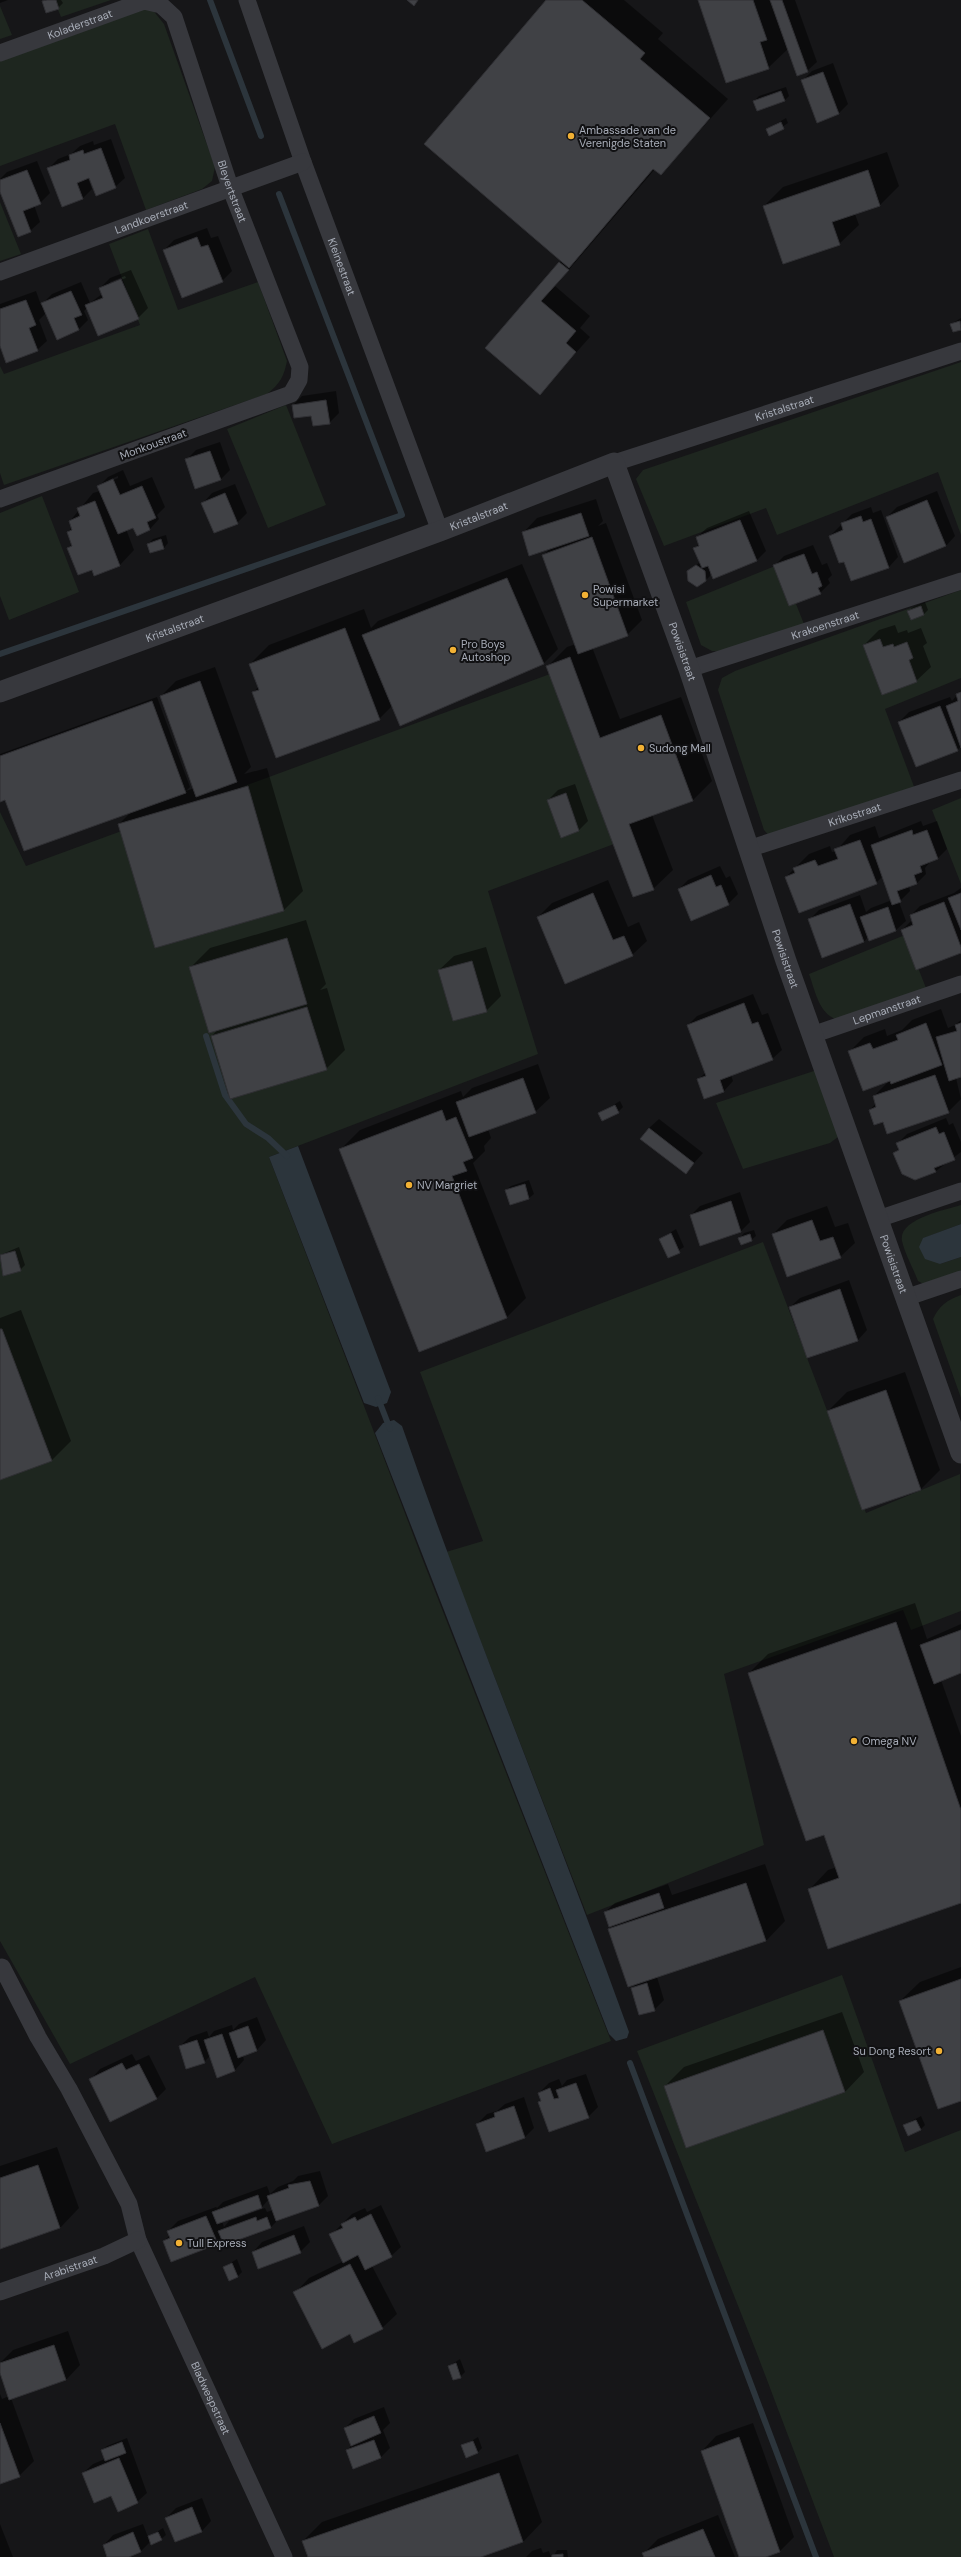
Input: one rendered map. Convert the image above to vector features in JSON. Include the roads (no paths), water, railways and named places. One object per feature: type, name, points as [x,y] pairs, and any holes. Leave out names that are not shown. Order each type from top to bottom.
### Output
[{"type":"street","name":"Kleinestraat","points":[[247,0],[303,162],[440,531]]},
{"type":"street","name":"Koladerstraat","points":[[0,53],[144,1],[160,5]]},
{"type":"street","name":"Bleyertstraat","points":[[160,5],[174,17],[230,187],[300,367],[299,380]]},
{"type":"street","name":"Landkoerstraat","points":[[0,272],[230,187],[303,162]]},
{"type":"street","name":"Kristalstraat","points":[[0,692],[440,531],[614,463],[961,350]]},
{"type":"street","name":"Monkoustraat","points":[[0,499],[291,394],[299,380]]},
{"type":"street","name":"Powisistraat","points":[[614,463],[689,669],[748,849],[812,1035],[961,1453]]},
{"type":"street","name":"Krakoenstraat","points":[[689,669],[961,581]]},
{"type":"street","name":"Krikostraat","points":[[748,849],[961,780]]},
{"type":"street","name":"Lepmanstraat","points":[[812,1035],[961,984]]},
{"type":"street","points":[[878,1219],[961,1191]]},
{"type":"street","points":[[905,1298],[961,1279]]},
{"type":"street","name":"Bladwespstraat","points":[[2,1967],[38,2037],[69,2089],[128,2204],[138,2240],[284,2557]]},
{"type":"street","name":"Arabistraat","points":[[0,2292],[104,2256],[138,2240]]},
{"type":"waterway","points":[[210,0],[261,136]]},
{"type":"waterway","points":[[0,654],[402,515],[279,194]]},
{"type":"waterway","points":[[206,1036],[225,1095],[246,1124],[268,1138],[287,1156]]},
{"type":"waterway","points":[[378,1398],[390,1429]]},
{"type":"waterway","points":[[630,2063],[816,2557]]},
{"type":"place","name":"Ambassade van de Verenigde Staten","points":[[571,136]]},
{"type":"place","name":"Powisi Supermarket","points":[[585,595]]},
{"type":"place","name":"Pro Boys Autoshop","points":[[453,650]]},
{"type":"place","name":"Sudong Mall","points":[[641,748]]},
{"type":"place","name":"NV Margriet","points":[[409,1185]]},
{"type":"place","name":"Omega NV","points":[[854,1741]]},
{"type":"place","name":"Su Dong Resort","points":[[939,2051]]},
{"type":"place","name":"Tull Express","points":[[179,2243]]}]
